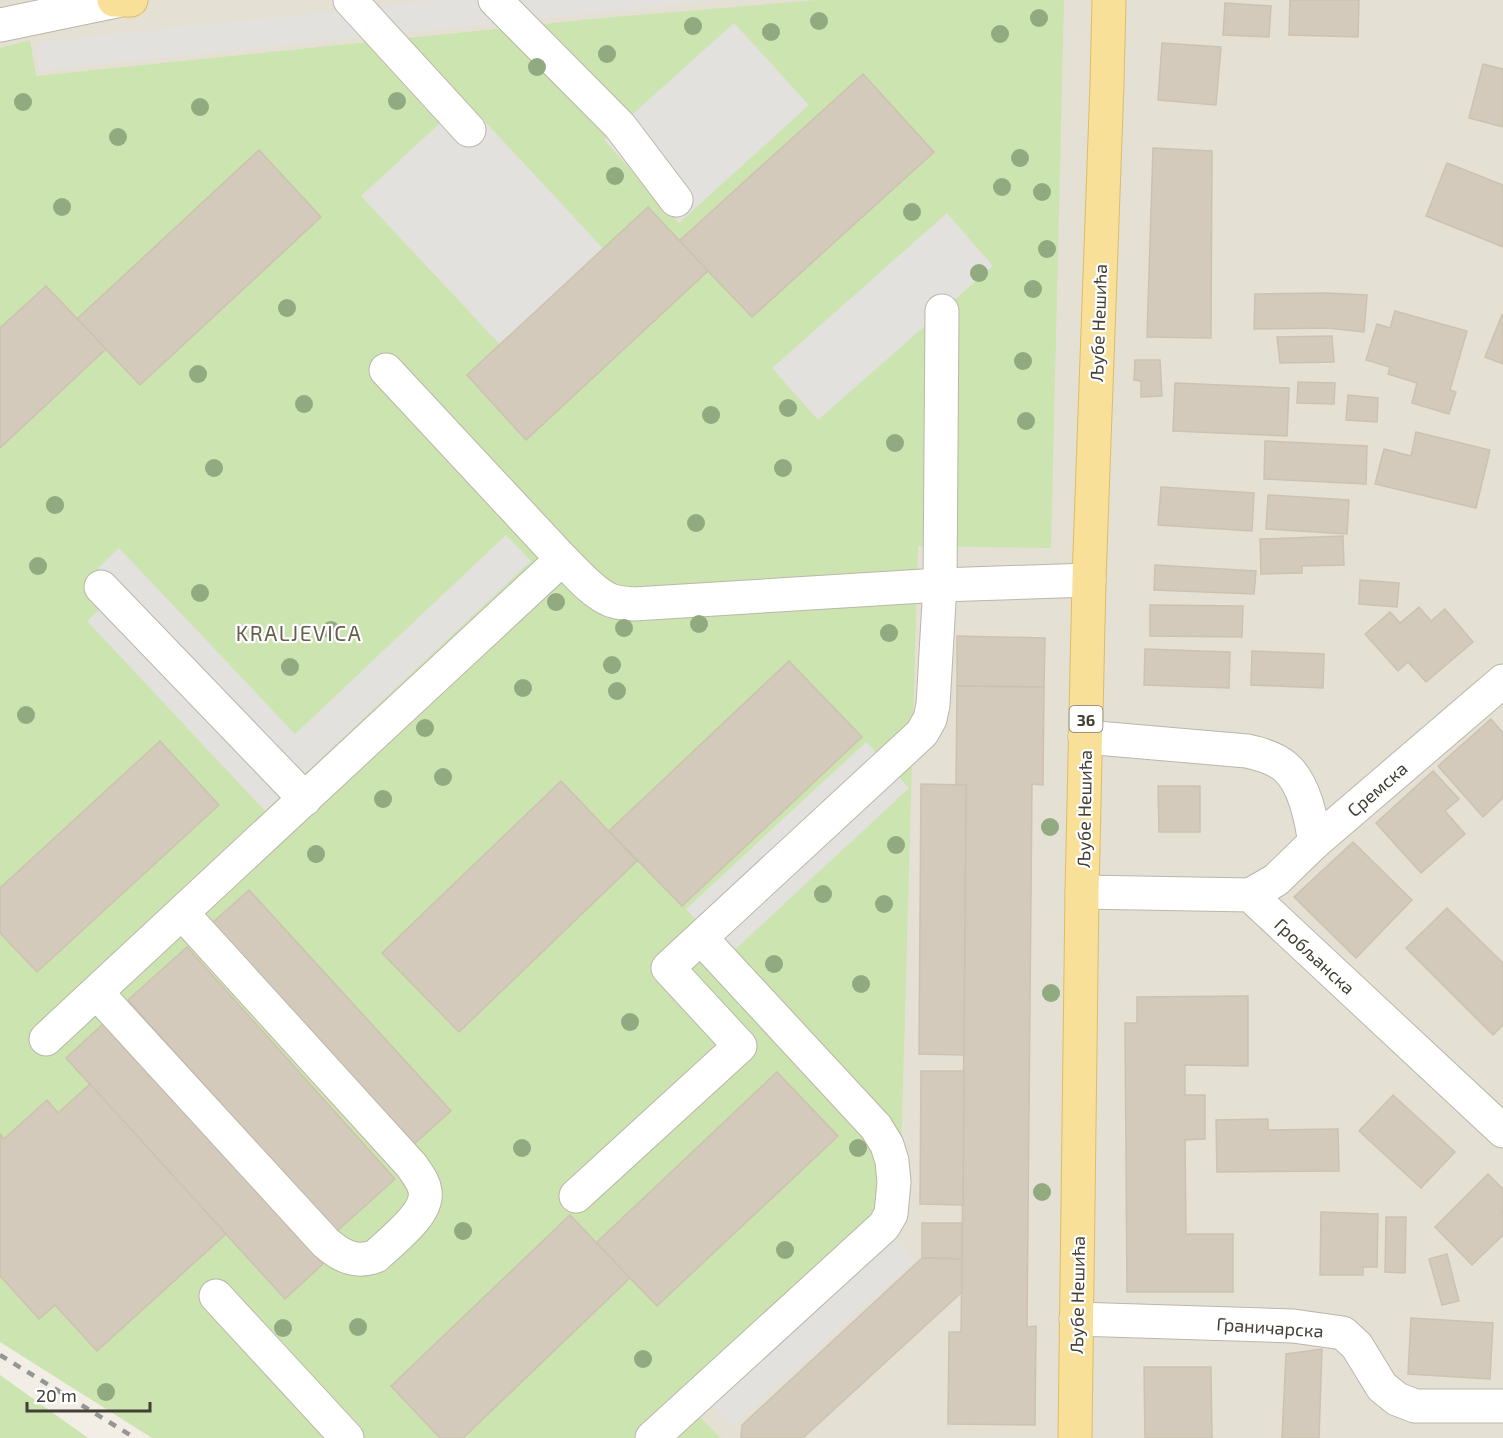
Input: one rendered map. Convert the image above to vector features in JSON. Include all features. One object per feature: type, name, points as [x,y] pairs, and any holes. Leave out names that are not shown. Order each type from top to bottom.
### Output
[{"type":"main road","points":[[115,0],[130,0]]},
{"type":"main road","name":"Љубе Нешића","points":[[1076,1438],[1085,737],[1109,0]]},
{"type":"street","points":[[0,25],[115,0]]},
{"type":"street","points":[[350,0],[469,130]]},
{"type":"street","points":[[495,0],[620,126],[676,200]]},
{"type":"street","points":[[576,1196],[740,1046],[668,968],[922,733],[930,719],[933,705],[940,585],[942,311]]},
{"type":"street","points":[[386,370],[562,559],[593,589],[605,598],[620,603],[940,585],[1089,580]]},
{"type":"street","points":[[46,1039],[562,559]]},
{"type":"street","points":[[101,587],[305,799]]},
{"type":"street","name":"Сремска","points":[[1250,895],[1276,880],[1314,843],[1503,681]]},
{"type":"street","points":[[1085,737],[1247,751],[1274,759],[1297,779],[1312,820],[1314,843]]},
{"type":"street","points":[[1082,892],[1250,895]]},
{"type":"street","name":"Гробљанска","points":[[1250,895],[1503,1131]]},
{"type":"street","points":[[97,993],[326,1243],[338,1253],[359,1259],[376,1256],[419,1216],[426,1192],[421,1178],[412,1166],[182,913]]},
{"type":"street","points":[[652,1438],[884,1226],[891,1214],[894,1196],[892,1161],[887,1145],[876,1127],[702,938]]},
{"type":"street","points":[[216,1296],[347,1438]]},
{"type":"street","name":"Граничарска","points":[[1076,1319],[1293,1326],[1343,1333],[1357,1346],[1382,1387],[1397,1399],[1415,1406],[1503,1406]]},
{"type":"shaded area","points":[[0,0],[1503,0],[1503,1438],[215,1438],[0,1299]]},
{"type":"shaded area","points":[[443,0],[719,0],[40,70],[37,42]]},
{"type":"shaded area","points":[[734,23],[809,105],[679,223],[604,140]]},
{"type":"shaded area","points":[[465,100],[608,254],[505,350],[361,196]]},
{"type":"shaded area","points":[[947,213],[993,266],[818,420],[772,368]]},
{"type":"shaded area","points":[[506,535],[531,561],[265,811],[87,621],[119,591],[98,568],[119,548],[295,734]]},
{"type":"shaded area","points":[[866,742],[909,788],[728,956],[686,909]]},
{"type":"shaded area","points":[[886,1229],[915,1260],[732,1427],[704,1396]]},
{"type":"green space","points":[[817,0],[1064,0],[1051,548],[918,546],[899,1230],[696,1413],[721,1438],[152,1438],[0,1342],[0,48],[30,40],[36,76],[602,18]]},
{"type":"green space","points":[[0,1375],[88,1438],[0,1438]]},
{"type":"building","points":[[1290,0],[1359,0],[1358,37],[1289,35]]},
{"type":"building","points":[[1225,3],[1271,6],[1269,37],[1223,35]]},
{"type":"building","points":[[1162,43],[1221,47],[1216,105],[1158,100]]},
{"type":"building","points":[[1483,64],[1503,69],[1503,127],[1469,118]]},
{"type":"building","points":[[863,74],[934,152],[752,317],[679,241]]},
{"type":"building","points":[[1153,148],[1212,151],[1211,338],[1147,337]]},
{"type":"building","points":[[259,150],[321,217],[140,385],[77,319]]},
{"type":"building","points":[[1447,163],[1503,185],[1503,247],[1426,216]]},
{"type":"building","points":[[648,207],[708,271],[526,440],[467,375]]},
{"type":"building","points":[[46,286],[106,349],[0,448],[0,328]]},
{"type":"building","points":[[1255,294],[1367,295],[1364,332],[1327,328],[1254,329]]},
{"type":"building","points":[[1395,311],[1467,331],[1450,390],[1456,392],[1449,414],[1412,403],[1417,383],[1388,374],[1390,367],[1366,360],[1377,324],[1390,328]]},
{"type":"building","points":[[1503,315],[1503,364],[1485,357]]},
{"type":"building","points":[[1332,336],[1334,362],[1280,363],[1277,337]]},
{"type":"building","points":[[1135,360],[1160,360],[1162,396],[1141,397],[1141,381],[1134,380]]},
{"type":"building","points":[[1298,382],[1335,383],[1334,404],[1297,403]]},
{"type":"building","points":[[1175,383],[1289,388],[1287,436],[1173,431]]},
{"type":"building","points":[[1348,395],[1378,398],[1377,422],[1346,420]]},
{"type":"building","points":[[1416,432],[1490,450],[1476,508],[1375,484],[1384,449],[1411,456]]},
{"type":"building","points":[[1265,441],[1367,446],[1366,484],[1264,479]]},
{"type":"building","points":[[1161,487],[1254,493],[1252,531],[1158,525]]},
{"type":"building","points":[[1268,495],[1349,500],[1347,534],[1266,529]]},
{"type":"building","points":[[1343,536],[1344,565],[1302,566],[1302,573],[1261,574],[1260,539]]},
{"type":"building","points":[[1155,565],[1256,571],[1254,594],[1154,590]]},
{"type":"building","points":[[1360,580],[1399,583],[1397,607],[1359,604]]},
{"type":"building","points":[[1150,605],[1243,606],[1242,637],[1150,636]]},
{"type":"building","points":[[1419,607],[1431,621],[1445,609],[1473,642],[1426,682],[1408,662],[1398,671],[1365,634],[1390,612],[1400,623]]},
{"type":"building","points":[[957,636],[1045,638],[1044,687],[957,686]]},
{"type":"building","points":[[1145,649],[1230,652],[1229,688],[1144,685]]},
{"type":"building","points":[[1252,651],[1324,654],[1323,688],[1251,685]]},
{"type":"building","points":[[789,661],[862,737],[682,906],[609,831]]},
{"type":"building","points":[[957,686],[1044,687],[1043,785],[1032,784],[1027,1327],[1036,1326],[1035,1425],[948,1424],[949,1332],[961,1332],[962,1259],[966,785],[956,784]]},
{"type":"building","points":[[1491,719],[1503,733],[1503,798],[1483,817],[1438,766]]},
{"type":"building","points":[[160,741],[219,805],[37,972],[0,933],[0,888]]},
{"type":"building","points":[[1433,771],[1459,799],[1445,811],[1465,834],[1421,873],[1376,823]]},
{"type":"building","points":[[561,781],[637,861],[459,1032],[382,953]]},
{"type":"building","points":[[921,784],[966,785],[964,1055],[919,1054]]},
{"type":"building","points":[[1158,786],[1200,786],[1200,832],[1159,832]]},
{"type":"building","points":[[1353,842],[1412,900],[1356,958],[1294,897]]},
{"type":"building","points":[[249,890],[451,1111],[413,1145],[211,924]]},
{"type":"building","points":[[1447,908],[1503,963],[1503,1025],[1493,1035],[1406,948]]},
{"type":"building","points":[[187,947],[395,1179],[336,1232],[128,1000]]},
{"type":"building","points":[[1248,996],[1248,1066],[1185,1065],[1185,1095],[1205,1095],[1205,1139],[1185,1140],[1186,1234],[1233,1234],[1233,1292],[1127,1292],[1125,1023],[1137,1023],[1137,997]]},
{"type":"building","points":[[104,1023],[323,1264],[285,1299],[66,1058]]},
{"type":"building","points":[[921,1071],[964,1071],[963,1205],[920,1204]]},
{"type":"building","points":[[777,1072],[838,1136],[657,1306],[596,1243]]},
{"type":"building","points":[[90,1084],[226,1234],[97,1351],[55,1305],[39,1319],[0,1276],[0,1134],[4,1139],[47,1100],[58,1113]]},
{"type":"building","points":[[1393,1095],[1455,1152],[1421,1188],[1359,1131]]},
{"type":"building","points":[[1268,1119],[1268,1130],[1338,1129],[1339,1171],[1217,1172],[1216,1120]]},
{"type":"building","points":[[1488,1174],[1503,1189],[1503,1235],[1472,1265],[1435,1227]]},
{"type":"building","points":[[1321,1212],[1378,1214],[1377,1267],[1363,1267],[1363,1275],[1320,1275]]},
{"type":"building","points":[[570,1215],[630,1278],[463,1438],[440,1438],[391,1386]]},
{"type":"building","points":[[1386,1217],[1406,1217],[1405,1273],[1385,1272]]},
{"type":"building","points":[[922,1223],[962,1223],[962,1259],[922,1258]]},
{"type":"building","points":[[1447,1254],[1459,1301],[1442,1305],[1429,1259]]},
{"type":"building","points":[[922,1258],[962,1259],[962,1292],[803,1438],[741,1438],[742,1425]]},
{"type":"building","points":[[1411,1318],[1493,1323],[1490,1379],[1408,1374]]},
{"type":"building","points":[[1322,1349],[1319,1438],[1282,1438],[1286,1354]]},
{"type":"building","points":[[1144,1367],[1211,1367],[1212,1438],[1145,1438]]},
{"type":"railway","points":[[0,1355],[135,1438]]},
{"type":"district","name":"KRALJEVICA","points":[[299,632]]}]
